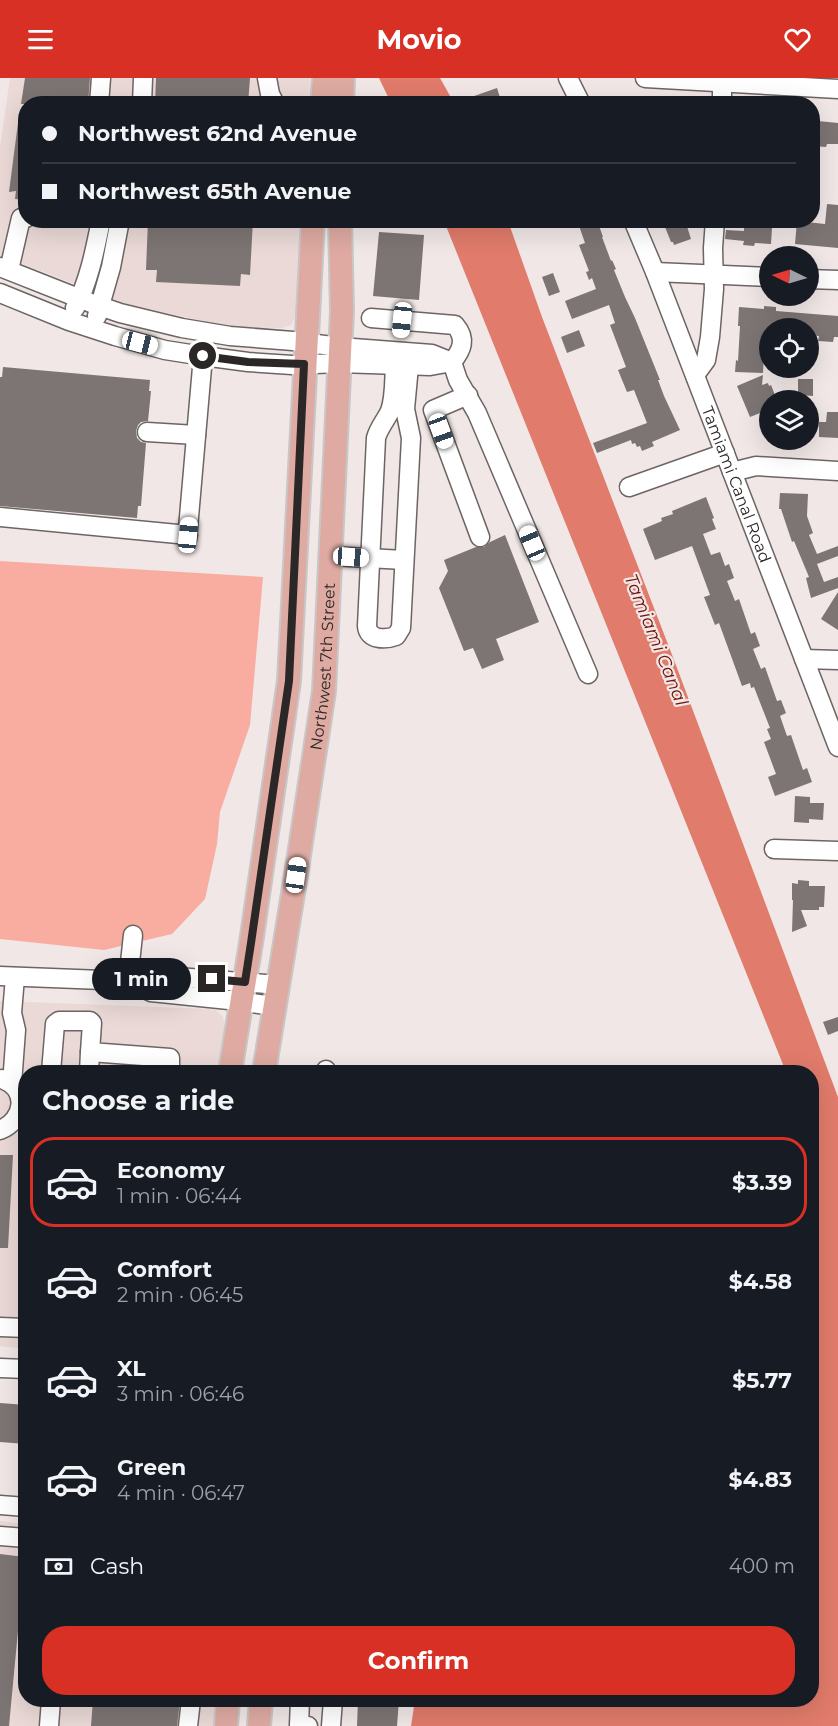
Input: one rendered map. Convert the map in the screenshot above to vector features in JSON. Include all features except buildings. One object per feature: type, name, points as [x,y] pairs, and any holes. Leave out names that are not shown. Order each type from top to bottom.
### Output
[{"type":"main road","points":[[323,96],[324,78]]},
{"type":"main road","points":[[342,96],[343,78]]},
{"type":"main road","name":"Northwest 7th Street","points":[[231,1065],[289,681],[313,228]]},
{"type":"main road","name":"Northwest 7th Street","points":[[265,1065],[324,691],[342,311],[340,228]]},
{"type":"main road","points":[[226,1726],[227,1707]]},
{"type":"main road","points":[[259,1726],[260,1707]]},
{"type":"street","points":[[99,96],[100,78]]},
{"type":"street","points":[[142,96],[143,78]]},
{"type":"street","points":[[267,78],[271,96]]},
{"type":"street","points":[[645,78],[722,80],[838,89]]},
{"type":"street","points":[[573,80],[579,96]]},
{"type":"street","points":[[722,80],[722,96]]},
{"type":"street","points":[[18,227],[5,268],[101,307],[138,318],[305,353],[401,361],[432,354],[452,362],[458,380],[477,412],[588,674]]},
{"type":"street","points":[[69,321],[80,299],[92,261],[98,228]]},
{"type":"street","points":[[93,329],[101,307],[118,228]]},
{"type":"street","name":"Tamiami Canal Road","points":[[636,228],[838,747]]},
{"type":"street","points":[[695,375],[706,360],[708,349],[714,289],[715,228]]},
{"type":"street","points":[[655,272],[759,276]]},
{"type":"street","points":[[819,279],[838,280]]},
{"type":"street","points":[[0,293],[69,321],[165,350],[248,362],[305,353]]},
{"type":"street","points":[[371,318],[456,325],[462,338],[461,351],[452,362]]},
{"type":"street","points":[[401,361],[393,399],[376,438],[367,632],[371,636],[383,638],[396,636],[401,628],[411,438],[405,409],[401,361],[402,320]]},
{"type":"street","points":[[0,517],[188,537],[203,356]]},
{"type":"street","points":[[468,395],[433,410],[480,537]]},
{"type":"street","points":[[387,417],[407,419]]},
{"type":"street","points":[[147,432],[196,435]]},
{"type":"street","points":[[629,487],[725,453]]},
{"type":"street","points":[[732,472],[756,466],[838,471]]},
{"type":"street","points":[[331,556],[405,560]]},
{"type":"street","points":[[804,659],[838,660]]},
{"type":"street","points":[[774,849],[838,851]]},
{"type":"street","points":[[128,981],[133,935]]},
{"type":"street","points":[[18,1094],[6,1081],[16,1030],[4,977],[128,981],[151,992],[244,992],[276,996]]},
{"type":"street","points":[[51,1065],[54,1029],[59,1021],[92,1023],[89,1065]]},
{"type":"street","points":[[90,1052],[170,1058],[170,1065]]},
{"type":"street","points":[[0,1130],[8,1127],[18,1115]]},
{"type":"street","points":[[0,1327],[18,1328]]},
{"type":"street","points":[[0,1368],[18,1369]]},
{"type":"street","points":[[0,1505],[18,1506]]},
{"type":"street","points":[[0,1536],[18,1537]]},
{"type":"street","points":[[49,1726],[50,1707]]},
{"type":"street","points":[[188,1726],[190,1707]]},
{"type":"street","points":[[299,1707],[298,1726],[308,1726]]},
{"type":"street","points":[[331,1726],[332,1707]]},
{"type":"shaded area","points":[[10,78],[310,78],[309,96],[18,96],[18,228],[302,228],[296,315],[291,325],[282,328],[245,327],[208,322],[126,304],[0,255],[0,147]]},
{"type":"shaded area","points":[[0,561],[263,577],[250,725],[220,812],[217,844],[205,899],[172,934],[104,950],[0,939]]},
{"type":"shaded area","points":[[0,1001],[217,1011],[223,1017],[225,1028],[219,1065],[18,1065],[18,1348],[0,1346]]},
{"type":"shaded area","points":[[0,1521],[18,1523],[18,1707],[214,1707],[213,1726],[0,1726]]},
{"type":"water","points":[[379,78],[440,78],[450,96],[388,96]]},
{"type":"water","name":"Tamiami Canal","points":[[447,228],[510,228],[542,317],[838,1097],[838,1726],[411,1726],[414,1707],[819,1707],[819,1065],[783,1065]]},
{"type":"route","points":[[203,356],[248,362],[304,364],[289,681],[251,943],[245,982],[212,979]]}]
